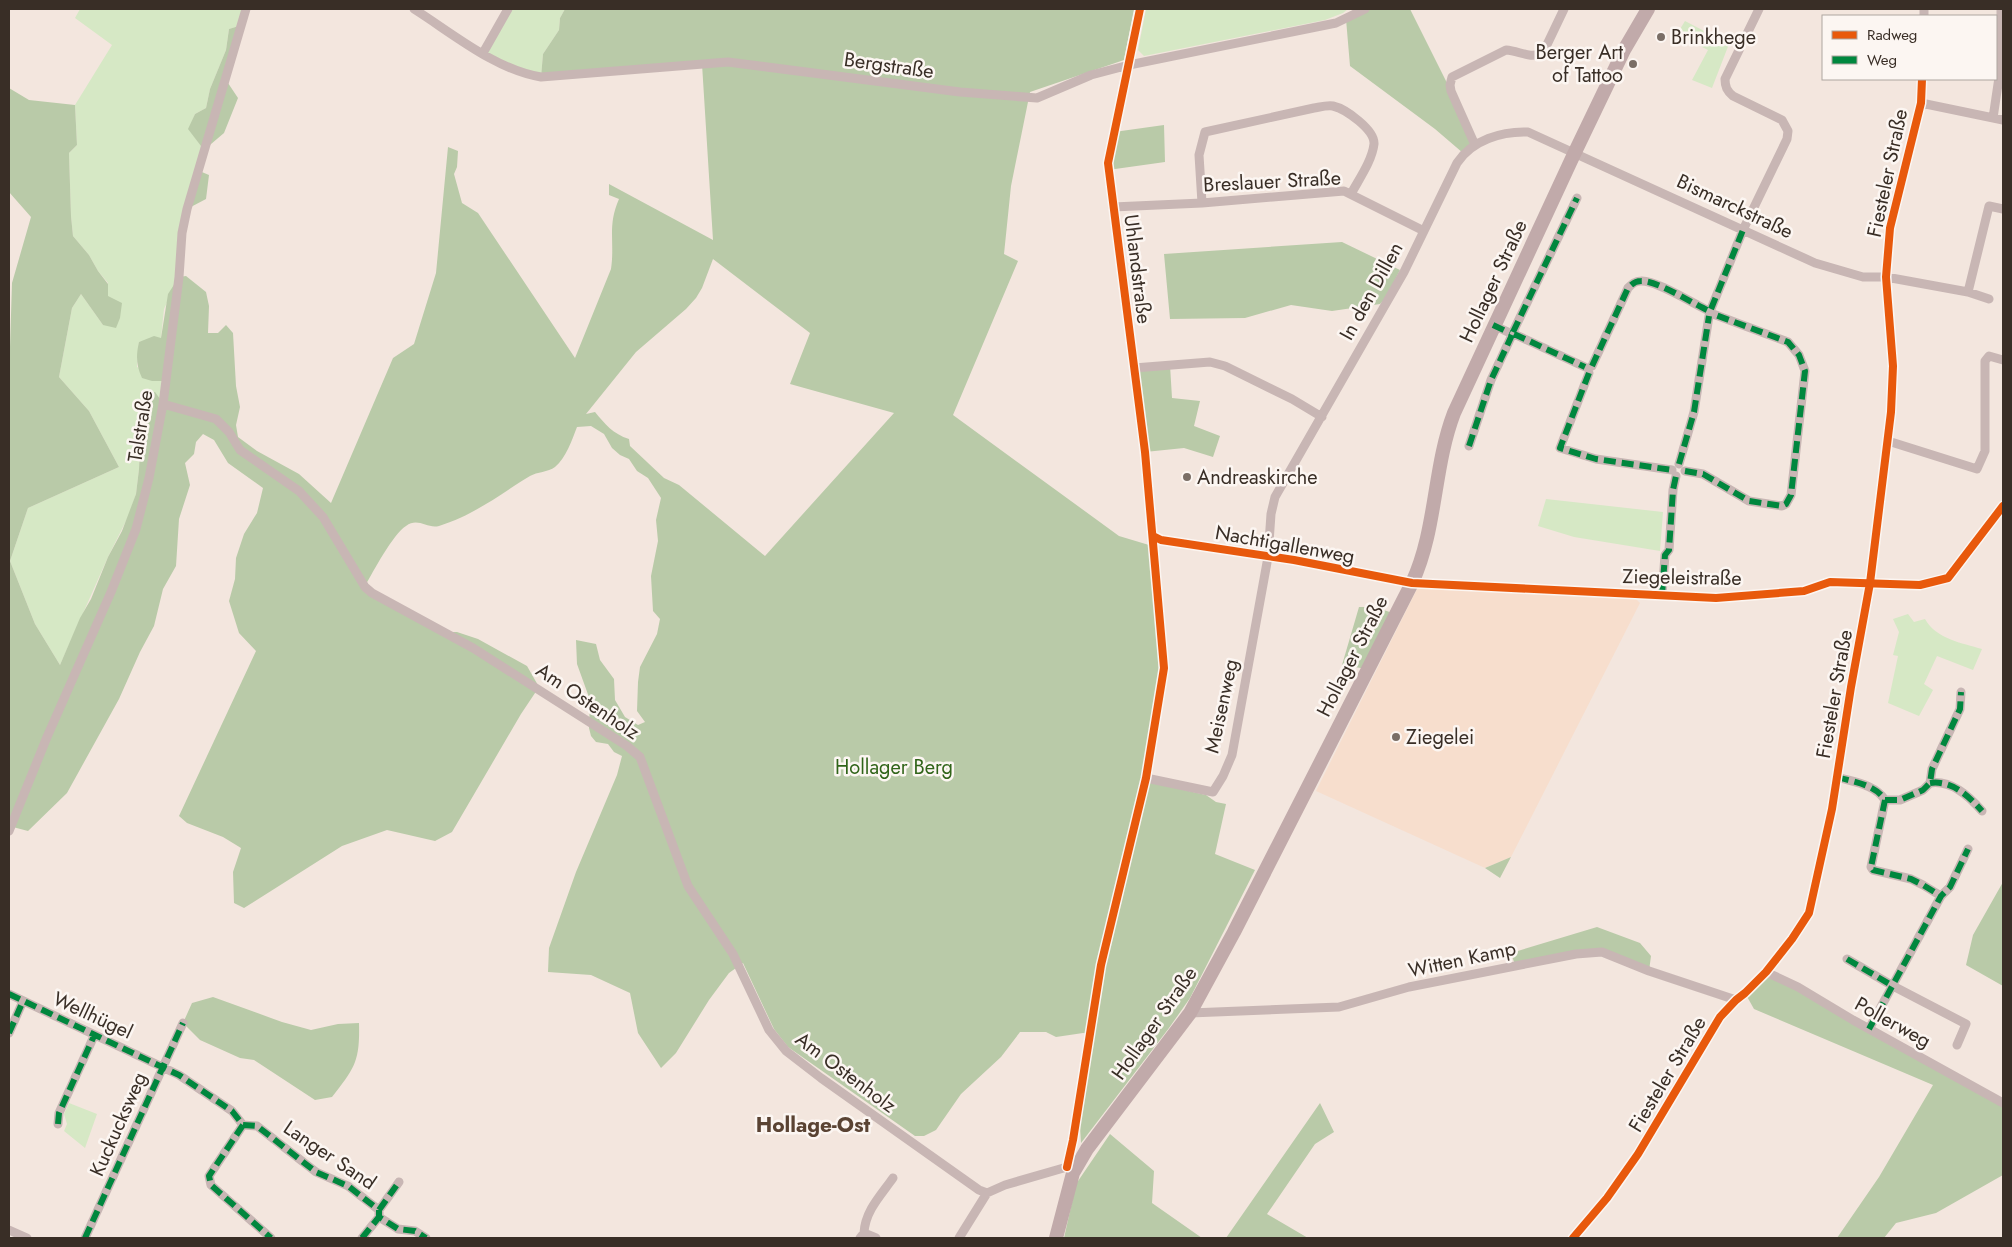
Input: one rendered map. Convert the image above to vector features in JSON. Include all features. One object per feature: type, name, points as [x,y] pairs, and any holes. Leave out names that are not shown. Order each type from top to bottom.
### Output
[{"type":"main road","name":"Hollager Straße","points":[[1056,1238],[1063,1206],[1075,1169],[1087,1148],[1190,1013],[1234,932],[1412,583],[1420,565],[1428,537],[1445,437],[1454,413],[1493,325],[1575,152],[1624,50],[1648,9]]},
{"type":"street","name":"Talstraße","points":[[9,831],[47,736],[111,592],[136,529],[149,478],[163,404],[179,277],[182,233],[187,209],[246,9]]},
{"type":"street","name":"Bergstraße","points":[[414,9],[483,53],[524,74],[541,77],[728,62],[960,92],[1036,98],[1090,75],[1129,65],[1330,24],[1346,19],[1365,9]]},
{"type":"street","points":[[483,53],[508,9]]},
{"type":"street","name":"Uhlandstraße","points":[[1140,9],[1108,164],[1153,536]]},
{"type":"street","points":[[1475,145],[1451,91],[1452,77],[1506,50],[1515,50],[1524,55],[1536,56],[1543,53],[1564,9]]},
{"type":"street","points":[[1662,595],[1665,555],[1669,550],[1673,490],[1694,412],[1710,312],[1743,230],[1787,139],[1788,131],[1786,124],[1782,120],[1732,96],[1725,84],[1725,79],[1759,9]]},
{"type":"street","points":[[1993,118],[2001,64],[2000,9]]},
{"type":"street","name":"Fiesteler Straße","points":[[1573,1238],[1607,1198],[1638,1154],[1720,1017],[1766,972],[1809,914],[1832,809],[1870,583],[1891,412],[1892,366],[1886,277],[1890,228],[1920,103],[1922,80]]},
{"type":"street","points":[[1920,103],[2003,120]]},
{"type":"street","points":[[1202,203],[1199,155],[1205,132],[1314,108],[1332,106],[1346,110],[1371,133],[1374,142],[1372,153],[1351,194]]},
{"type":"street","name":"In den Dillen","points":[[1268,557],[1271,514],[1275,497],[1404,272],[1463,153],[1475,145],[1514,131],[1528,132],[1575,152]]},
{"type":"street","name":"Bismarckstraße","points":[[1575,152],[1815,263],[1863,277],[1886,277],[1968,292],[1990,299]]},
{"type":"street","name":"Breslauer Straße","points":[[1113,207],[1202,203],[1344,191],[1424,231]]},
{"type":"street","points":[[1469,446],[1491,380],[1577,198]]},
{"type":"street","points":[[1968,292],[1989,206],[2003,209]]},
{"type":"street","points":[[1641,280],[1661,286],[1710,312],[1788,342],[1799,355],[1805,371],[1792,495],[1786,504],[1782,506],[1749,500],[1703,474],[1596,459],[1560,448],[1588,368],[1628,288],[1633,283],[1641,280]]},
{"type":"street","points":[[1493,325],[1588,368]]},
{"type":"street","points":[[1888,441],[1978,469],[1985,451],[1985,361],[1989,356],[2003,360]]},
{"type":"street","points":[[1134,368],[1210,362],[1225,366],[1292,399],[1322,417]]},
{"type":"street","name":"Am Ostenholz","points":[[163,404],[216,419],[228,432],[240,450],[298,491],[323,517],[365,587],[372,593],[473,648],[627,746],[640,757],[688,886],[732,954],[769,1030],[786,1051],[832,1086],[979,1190],[987,1193]]},
{"type":"street","name":"Ziegeleistraße","points":[[1412,583],[1716,598],[1804,591],[1830,582],[1920,585],[1948,578],[2003,506]]},
{"type":"street","name":"Nachtigallenweg","points":[[1153,536],[1161,540],[1412,583]]},
{"type":"street","name":"Meisenweg","points":[[1146,778],[1213,792],[1218,786],[1232,754],[1268,557]]},
{"type":"street","points":[[1930,783],[1932,769],[1960,709],[1961,692]]},
{"type":"street","points":[[1837,777],[1870,787],[1882,794],[1885,800],[1871,867],[1877,871],[1917,882],[1941,896]]},
{"type":"street","points":[[1885,800],[1900,800],[1922,790],[1930,783],[1940,781],[1972,799],[1982,810]]},
{"type":"street","points":[[1869,1029],[1941,896],[1950,887],[1968,849]]},
{"type":"street","name":"Witten Kamp","points":[[1190,1013],[1339,1007],[1418,985],[1568,955],[1602,952],[1649,971],[1736,1000]]},
{"type":"street","points":[[1846,959],[1966,1024],[1957,1045]]},
{"type":"street","name":"Pollerweg","points":[[1766,972],[1798,987],[1869,1029],[2003,1103]]},
{"type":"street","name":"Wellhügel","points":[[9,994],[162,1067]]},
{"type":"street","points":[[9,1033],[23,1001]]},
{"type":"street","name":"Kuckucksweg","points":[[85,1238],[116,1175],[183,1023]]},
{"type":"street","points":[[58,1124],[60,1112],[94,1036]]},
{"type":"street","name":"Langer Sand","points":[[162,1067],[179,1075],[232,1112],[243,1125],[256,1126],[316,1172],[348,1186],[398,1229],[415,1231],[426,1238]]},
{"type":"street","points":[[243,1125],[209,1176],[211,1185],[272,1238]]},
{"type":"street","points":[[959,1238],[987,1193],[1005,1185],[1067,1167],[1075,1169]]},
{"type":"street","points":[[876,1238],[862,1236],[865,1221],[868,1213],[893,1178]]},
{"type":"street","name":"Langer Sand","points":[[379,1214],[399,1182]]},
{"type":"street","points":[[362,1238],[379,1214]]},
{"type":"street","points":[[9,1230],[27,1238]]},
{"type":"shaded area","points":[[1444,588],[1523,594],[1635,598],[1640,603],[1511,857],[1485,868],[1316,791],[1417,589]]},
{"type":"green space","points":[[80,9],[246,9],[242,25],[229,29],[226,50],[210,89],[206,108],[195,114],[189,129],[204,150],[187,209],[179,277],[164,309],[161,338],[139,342],[137,367],[165,381],[163,404],[144,411],[141,422],[136,494],[129,515],[108,557],[60,665],[35,624],[10,561],[28,508],[119,467],[89,411],[59,377],[72,308],[81,294],[103,325],[108,283],[73,236],[69,153],[77,145],[75,105],[112,45],[75,18]]},
{"type":"green space","points":[[508,9],[565,9],[560,18],[559,30],[543,54],[541,77],[483,53]]},
{"type":"green space","name":"Hollager Berg","points":[[565,9],[1134,9],[1124,60],[1030,92],[1011,186],[1004,254],[1018,261],[953,415],[1119,536],[1149,545],[1159,673],[1141,780],[1206,795],[1216,802],[1226,804],[1215,854],[1255,870],[1190,998],[1081,1143],[1080,1126],[1091,1034],[1083,1033],[1056,1037],[1046,1032],[1020,1032],[1001,1057],[961,1094],[936,1130],[924,1136],[915,1136],[788,1047],[774,1029],[743,963],[729,973],[709,1000],[676,1053],[661,1068],[638,1033],[630,993],[591,975],[548,972],[549,948],[576,872],[617,775],[622,756],[614,752],[608,744],[596,742],[591,736],[589,728],[590,700],[577,664],[576,640],[596,644],[600,660],[614,679],[615,700],[625,717],[638,725],[645,722],[637,711],[640,667],[657,634],[660,619],[653,611],[651,576],[658,541],[656,520],[661,498],[648,478],[637,471],[629,459],[620,455],[612,448],[604,434],[591,426],[577,427],[565,454],[552,469],[530,476],[486,504],[452,521],[439,526],[415,523],[406,526],[389,545],[365,586],[443,632],[457,632],[478,639],[527,666],[539,687],[521,714],[452,832],[435,841],[387,830],[342,846],[244,908],[234,903],[233,872],[241,848],[223,837],[187,823],[179,816],[256,651],[239,633],[229,601],[235,579],[236,558],[244,534],[257,513],[263,488],[228,463],[214,440],[203,434],[196,442],[194,454],[185,463],[190,485],[179,519],[176,566],[163,589],[154,626],[119,699],[67,793],[28,831],[9,826],[9,379],[12,283],[31,217],[9,192],[9,88],[29,100],[75,105],[77,145],[69,153],[73,236],[89,255],[108,284],[108,296],[122,303],[120,318],[116,328],[103,325],[81,294],[72,308],[59,377],[89,411],[119,467],[28,508],[10,561],[35,624],[60,665],[80,618],[91,599],[108,557],[122,531],[136,494],[141,422],[144,411],[142,404],[148,395],[155,392],[163,403],[165,381],[152,381],[142,378],[138,364],[138,347],[139,342],[154,336],[161,338],[168,294],[179,277],[186,276],[206,292],[209,306],[208,333],[218,333],[226,325],[233,333],[236,386],[240,407],[236,425],[238,437],[257,451],[299,474],[331,503],[393,358],[414,344],[436,273],[448,147],[458,151],[457,167],[454,174],[462,203],[478,213],[575,358],[611,269],[612,226],[619,199],[609,195],[609,184],[713,240],[702,64],[541,77],[543,54],[559,30],[560,18]],"holes":[[[713,259],[810,333],[790,384],[894,413],[765,556],[679,485],[664,478],[630,446],[629,439],[614,431],[595,412],[586,414],[636,352],[696,298],[702,288]]]},
{"type":"green space","points":[[1146,9],[1348,9],[1325,20],[1144,56],[1138,50]]},
{"type":"green space","points":[[1365,9],[1410,9],[1451,91],[1475,145],[1463,153],[1435,129],[1350,66],[1346,19]]},
{"type":"green space","points":[[1685,21],[1729,44],[1712,88],[1692,80],[1708,50],[1677,34]]},
{"type":"green space","points":[[242,25],[226,80],[238,98],[224,133],[204,150],[188,129],[195,114],[206,108],[210,89],[226,50],[229,29]]},
{"type":"green space","points":[[1164,125],[1165,162],[1108,170],[1114,132]]},
{"type":"green space","points":[[197,170],[209,175],[206,199],[187,209]]},
{"type":"green space","points":[[1342,242],[1400,270],[1386,298],[1380,304],[1332,311],[1291,305],[1245,318],[1170,319],[1164,254]]},
{"type":"green space","points":[[1170,365],[1172,398],[1200,401],[1194,426],[1220,436],[1213,457],[1184,448],[1145,452],[1134,368]]},
{"type":"green space","points":[[1546,499],[1663,512],[1660,551],[1574,537],[1538,526]]},
{"type":"green space","points":[[1359,607],[1374,607],[1396,614],[1367,669],[1342,665]]},
{"type":"green space","points":[[1908,614],[1914,622],[1925,619],[1930,626],[1943,636],[1982,649],[1973,670],[1937,656],[1924,684],[1933,690],[1919,716],[1888,703],[1898,656],[1893,655],[1899,632],[1893,619]]},
{"type":"green space","points":[[1511,857],[1500,878],[1485,868]]},
{"type":"green space","points":[[2003,882],[2003,986],[1966,965],[1973,935]]},
{"type":"green space","points":[[1597,927],[1640,943],[1651,956],[1649,971],[1602,952],[1515,965],[1511,953]]},
{"type":"green space","points":[[1766,972],[2003,1103],[2003,1175],[1936,1213],[1896,1223],[1884,1238],[1837,1238],[1879,1177],[1933,1085],[1754,1009],[1745,993]]},
{"type":"green space","points":[[213,997],[282,1022],[311,1030],[338,1024],[359,1023],[357,1055],[351,1071],[332,1097],[315,1100],[254,1060],[240,1058],[200,1040],[183,1023],[192,1003]]},
{"type":"green space","points":[[69,1103],[97,1114],[85,1148],[64,1131],[67,1124],[64,1114]]},
{"type":"green space","points":[[1320,1103],[1334,1132],[1315,1144],[1267,1214],[1308,1238],[1226,1238]]},
{"type":"green space","points":[[1110,1134],[1154,1171],[1152,1203],[1202,1238],[1064,1238],[1076,1184]]},
{"type":"marked path","points":[[1513,332],[1577,198]]},
{"type":"marked path","points":[[1711,309],[1743,230]]},
{"type":"marked path","points":[[1592,366],[1628,288],[1635,282],[1641,281],[1656,284],[1707,310]]},
{"type":"marked path","points":[[1685,471],[1703,474],[1749,501],[1782,506],[1786,504],[1791,495],[1805,371],[1799,355],[1788,342],[1713,314]]},
{"type":"marked path","points":[[1679,464],[1694,412],[1709,316]]},
{"type":"marked path","points":[[1493,325],[1510,333]]},
{"type":"marked path","points":[[1514,334],[1585,367]]},
{"type":"marked path","points":[[1469,446],[1491,380],[1512,335]]},
{"type":"marked path","points":[[1589,373],[1560,448],[1596,459],[1672,470]]},
{"type":"marked path","points":[[1662,595],[1665,555],[1669,550],[1673,490],[1676,476]]},
{"type":"marked path","points":[[1885,800],[1900,800],[1923,790],[1930,783],[1932,769],[1960,709],[1961,692]]},
{"type":"marked path","points":[[1837,777],[1870,787],[1876,790],[1885,800],[1871,867],[1873,870],[1911,879],[1941,896]]},
{"type":"marked path","points":[[1930,783],[1952,786],[1971,799],[1982,811]]},
{"type":"marked path","points":[[1869,1029],[1941,896],[1950,887],[1968,849]]},
{"type":"marked path","points":[[1847,959],[1893,986]]},
{"type":"marked path","points":[[9,994],[179,1075],[232,1111],[243,1125],[257,1126],[316,1172],[348,1186],[379,1210],[379,1217],[398,1229],[415,1231],[426,1238]]},
{"type":"marked path","points":[[9,1033],[23,1001]]},
{"type":"marked path","points":[[85,1238],[183,1023]]},
{"type":"marked path","points":[[58,1124],[59,1113],[94,1036]]},
{"type":"marked path","points":[[243,1125],[209,1176],[211,1185],[271,1238]]},
{"type":"marked path","points":[[379,1210],[399,1182]]},
{"type":"marked path","points":[[362,1238],[379,1217]]},
{"type":"cycle path","points":[[1067,1167],[1101,965],[1146,778],[1164,668],[1145,452],[1108,163],[1140,9]]},
{"type":"cycle path","points":[[1573,1238],[1607,1198],[1638,1154],[1720,1017],[1766,972],[1792,939],[1809,913],[1832,809],[1870,583],[1891,412],[1893,366],[1886,277],[1890,228],[1921,103],[1922,80]]},
{"type":"cycle path","points":[[1153,536],[1161,540],[1294,560],[1412,583],[1716,598],[1804,591],[1830,582],[1920,585],[1948,578],[2003,506]]},
{"type":"place","name":"Brinkhege","points":[[1661,37]]},
{"type":"place","name":"Berger Art of Tattoo","points":[[1633,64]]},
{"type":"place","name":"Andreaskirche","points":[[1187,477]]},
{"type":"place","name":"Ziegelei","points":[[1396,737]]},
{"type":"district","name":"Hollage-Ost","points":[[813,1125]]}]
